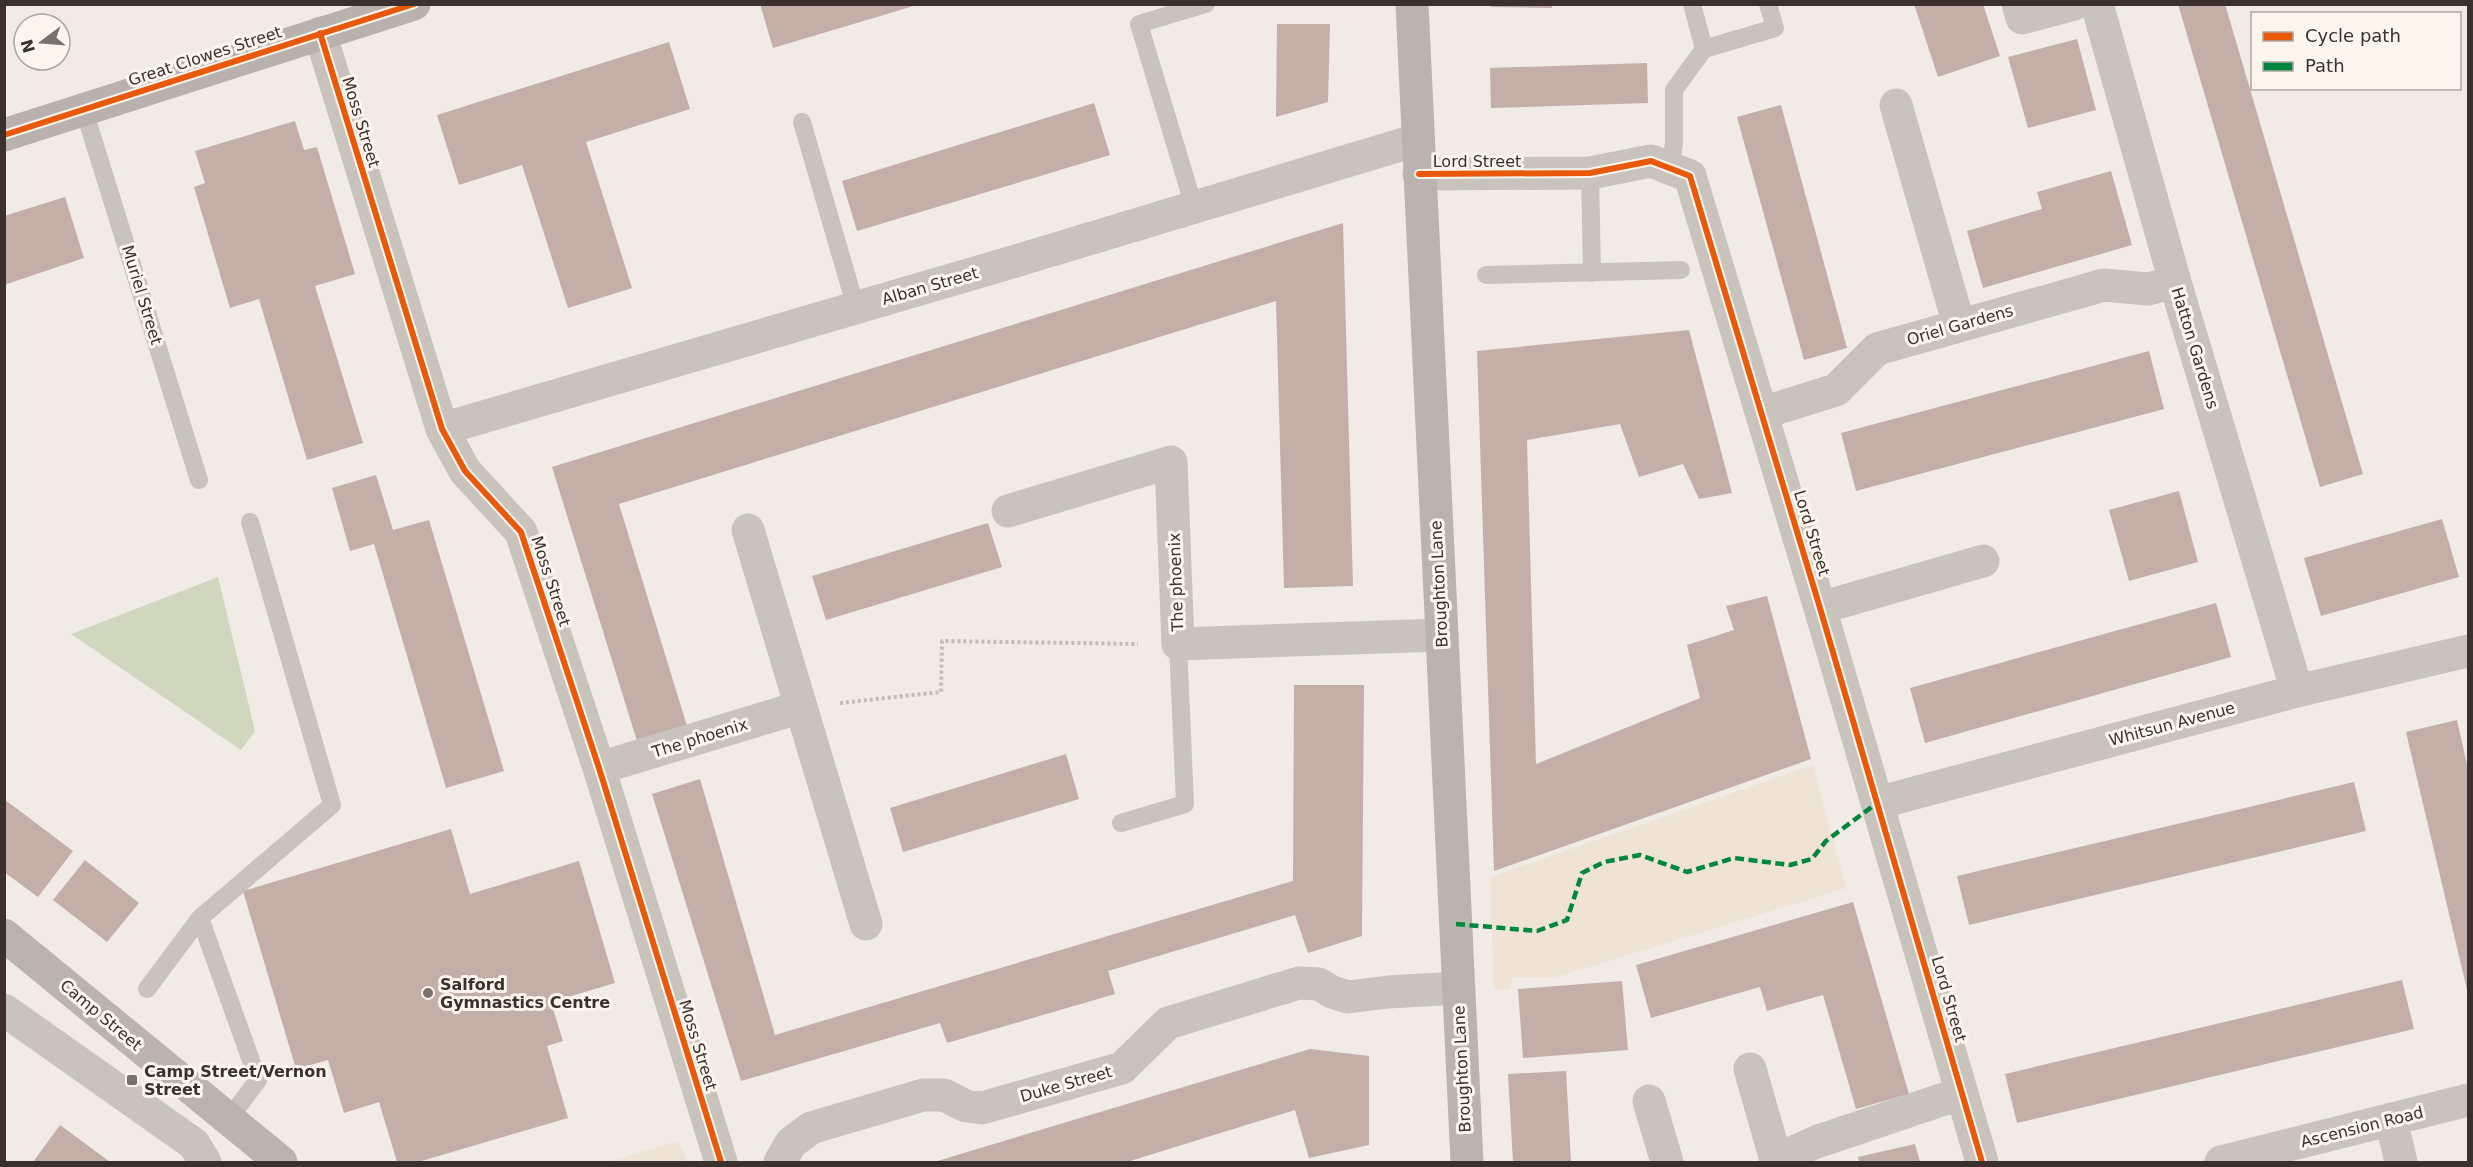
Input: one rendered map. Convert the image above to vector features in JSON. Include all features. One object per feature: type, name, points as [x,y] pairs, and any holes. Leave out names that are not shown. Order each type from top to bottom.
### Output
[{"type":"main road","name":"Great Clowes Street","points":[[4,135],[414,4]]},
{"type":"street","name":"Broughton Lane","points":[[1412,4],[1467,1162]]},
{"type":"street","points":[[2018,4],[2022,18],[2074,4]]},
{"type":"street","name":"Hatton Gardens","points":[[2097,4],[2175,282],[2297,691]]},
{"type":"street","name":"Moss Street","points":[[320,33],[442,429],[465,471],[521,532],[599,768],[719,1161]]},
{"type":"street","points":[[1896,105],[1959,325]]},
{"type":"street","name":"Alban Street","points":[[442,429],[1417,140]]},
{"type":"street","name":"Lord Street","points":[[1419,174],[1590,174],[1651,161],[1690,176],[1820,608],[1982,1162]]},
{"type":"street","name":"Oriel Gardens","points":[[1762,413],[1836,390],[1877,349],[2104,285],[2148,289],[2175,282]]},
{"type":"street","name":"The phoenix","points":[[1008,511],[1171,462],[1178,644],[1442,634]]},
{"type":"street","points":[[748,530],[867,924]]},
{"type":"street","points":[[1820,608],[1983,561]]},
{"type":"street","name":"Whitsun Avenue","points":[[1877,803],[2297,691],[2469,651]]},
{"type":"street","name":"The phoenix","points":[[599,768],[801,707]]},
{"type":"street","name":"Camp Street","points":[[4,935],[281,1162]]},
{"type":"street","name":"Duke Street","points":[[780,1162],[791,1143],[811,1128],[923,1095],[944,1095],[966,1106],[982,1108],[1122,1068],[1168,1023],[1299,983],[1319,984],[1332,992],[1348,997],[1458,988]]},
{"type":"street","points":[[4,1010],[194,1144],[206,1162]]},
{"type":"street","points":[[1750,1069],[1777,1161],[1816,1142],[1962,1093]]},
{"type":"street","name":"Ascension Road","points":[[2222,1162],[2469,1100]]},
{"type":"street","points":[[1649,1101],[1667,1162]]},
{"type":"street","points":[[2391,1119],[2401,1162]]},
{"type":"lane","points":[[1194,207],[1139,24],[1206,4]]},
{"type":"lane","points":[[1692,4],[1704,49]]},
{"type":"lane","points":[[1670,168],[1674,143],[1674,90],[1704,49],[1775,28],[1768,4]]},
{"type":"lane","name":"Muriel Street","points":[[84,110],[200,480]]},
{"type":"lane","points":[[802,122],[856,308]]},
{"type":"lane","points":[[1590,174],[1592,273]]},
{"type":"lane","points":[[1486,275],[1681,270]]},
{"type":"lane","points":[[147,989],[200,918],[332,805],[250,522]]},
{"type":"lane","points":[[1121,823],[1185,804],[1178,644]]},
{"type":"lane","points":[[200,918],[258,1080],[228,1120]]},
{"type":"path","points":[[801,707],[941,692],[942,641],[1178,644]]},
{"type":"green space","points":[[218,577],[255,731],[241,750],[71,634]]},
{"type":"shaded area","points":[[1813,765],[1846,888],[1553,978],[1513,977],[1510,989],[1494,990],[1490,877]]},
{"type":"shaded area","points":[[679,1141],[687,1162],[607,1162]]},
{"type":"building","points":[[760,4],[917,4],[917,5],[773,48]]},
{"type":"building","points":[[1491,4],[1552,4],[1552,8],[1491,7]]},
{"type":"building","points":[[1914,4],[1983,4],[2000,56],[1938,77]]},
{"type":"building","points":[[2178,4],[2225,4],[2363,474],[2320,487]]},
{"type":"building","points":[[1277,24],[1330,24],[1328,102],[1276,117]]},
{"type":"building","points":[[2077,39],[2096,110],[2028,128],[2008,57]]},
{"type":"building","points":[[669,42],[690,109],[586,142],[632,288],[568,308],[522,165],[459,185],[437,115]]},
{"type":"building","points":[[1647,63],[1648,103],[1491,108],[1490,68]]},
{"type":"building","points":[[1094,103],[1110,155],[857,231],[842,181]]},
{"type":"building","points":[[1781,105],[1847,348],[1804,360],[1737,117]]},
{"type":"building","points":[[295,121],[304,150],[317,147],[355,274],[315,286],[363,443],[307,460],[259,299],[230,308],[194,187],[205,183],[195,151]]},
{"type":"building","points":[[2111,171],[2132,245],[1983,288],[1967,231],[2042,209],[2037,192]]},
{"type":"building","points":[[65,197],[84,258],[4,285],[4,216]]},
{"type":"building","points":[[1343,223],[1353,586],[1284,588],[1276,301],[619,504],[687,726],[637,741],[552,467]]},
{"type":"building","points":[[1689,330],[1732,493],[1699,499],[1683,464],[1639,477],[1620,424],[1527,440],[1536,764],[1700,698],[1687,645],[1734,630],[1726,606],[1767,596],[1811,759],[1494,871],[1477,351]]},
{"type":"building","points":[[2149,351],[2164,409],[1856,491],[1841,433]]},
{"type":"building","points":[[376,475],[393,530],[429,520],[504,771],[446,788],[374,544],[350,551],[332,488]]},
{"type":"building","points":[[2179,491],[2198,562],[2129,581],[2109,510]]},
{"type":"building","points":[[2442,519],[2459,577],[2321,616],[2304,558]]},
{"type":"building","points":[[988,523],[1002,567],[826,620],[812,576]]},
{"type":"building","points":[[2216,603],[2231,657],[1925,743],[1910,688]]},
{"type":"building","points":[[1294,685],[1364,685],[1362,936],[1308,953],[1295,915],[1108,971],[1115,994],[947,1043],[940,1023],[741,1081],[652,794],[700,779],[775,1035],[1293,881]]},
{"type":"building","points":[[2457,720],[2468,769],[2468,994],[2406,732]]},
{"type":"building","points":[[1066,754],[1079,799],[903,852],[890,808]]},
{"type":"building","points":[[2354,782],[2366,831],[1969,925],[1957,876]]},
{"type":"building","points":[[4,799],[73,851],[38,897],[4,872]]},
{"type":"building","name":"Salford Gymnastics Centre","points":[[451,829],[470,894],[579,861],[615,983],[551,1002],[563,1041],[547,1046],[568,1118],[418,1162],[397,1162],[379,1102],[344,1113],[328,1060],[296,1069],[243,891]]},
{"type":"building","points":[[85,860],[139,903],[107,942],[53,900]]},
{"type":"building","points":[[1853,902],[1909,1094],[1856,1109],[1823,995],[1767,1011],[1760,987],[1651,1018],[1636,965]]},
{"type":"building","points":[[2402,980],[2414,1029],[2017,1123],[2005,1074]]},
{"type":"building","points":[[1622,981],[1628,1050],[1523,1058],[1518,989]]},
{"type":"building","points":[[1310,1049],[1369,1056],[1369,1145],[1309,1158],[1295,1110],[1127,1162],[934,1162]]},
{"type":"building","points":[[1566,1071],[1571,1162],[1513,1162],[1508,1074]]},
{"type":"building","points":[[60,1125],[110,1162],[33,1162]]},
{"type":"building","points":[[1915,1144],[1920,1162],[1859,1162],[1858,1157]]},
{"type":"marked path","points":[[1456,924],[1537,931],[1567,920],[1582,873],[1604,862],[1640,855],[1687,872],[1734,858],[1790,865],[1812,859],[1826,841],[1877,803]]},
{"type":"cycle path","points":[[4,135],[414,4]]},
{"type":"cycle path","points":[[320,33],[442,429],[465,471],[521,532],[599,768],[721,1162]]},
{"type":"cycle path","points":[[1419,174],[1590,173],[1651,161],[1690,176],[1820,608],[1982,1162]]},
{"type":"place","name":"Salford Gymnastics Centre","points":[[428,993]]},
{"type":"place","name":"Camp Street/Vernon Street","points":[[132,1080]]}]
